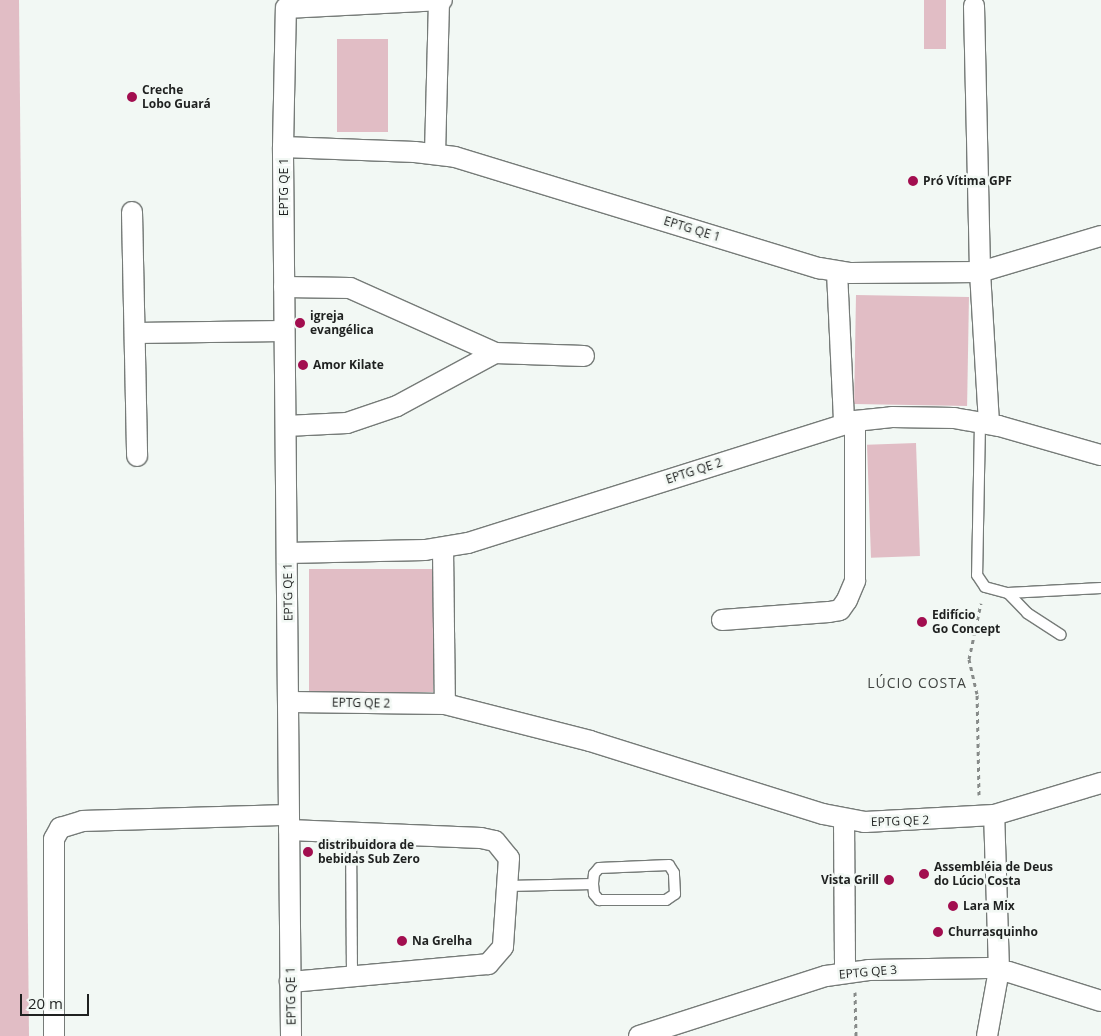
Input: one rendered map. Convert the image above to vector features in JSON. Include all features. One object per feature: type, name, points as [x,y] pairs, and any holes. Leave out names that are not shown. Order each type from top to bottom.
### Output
[{"type":"street","name":"EPTG QE 1","points":[[291,1036],[288,823],[290,702],[283,147],[286,4],[441,1]]},
{"type":"street","points":[[435,154],[441,1]]},
{"type":"street","points":[[974,6],[984,423]]},
{"type":"street","name":"EPTG QE 1","points":[[283,147],[455,156],[836,272],[980,272],[1101,236]]},
{"type":"street","points":[[132,212],[137,456]]},
{"type":"street","points":[[722,620],[840,610],[847,600],[855,581],[850,422],[836,272]]},
{"type":"street","points":[[284,287],[350,288],[496,353],[584,356]]},
{"type":"street","points":[[135,333],[284,331]]},
{"type":"street","points":[[286,426],[347,423],[398,406],[496,353]]},
{"type":"street","name":"EPTG QE 2","points":[[288,553],[443,548],[468,543],[850,422],[930,416],[984,423],[1101,455]]},
{"type":"street","points":[[443,548],[445,704]]},
{"type":"street","name":"EPTG QE 2","points":[[290,702],[445,704],[590,741],[844,819],[865,822],[987,817],[1101,783]]},
{"type":"street","points":[[987,817],[999,970],[988,1036]]},
{"type":"street","points":[[844,819],[850,972]]},
{"type":"street","points":[[54,1036],[54,839],[60,828],[83,821],[288,823],[351,833],[495,841],[508,858],[508,886],[503,947],[488,964],[352,978],[290,982]]},
{"type":"street","name":"EPTG QE 3","points":[[639,1036],[826,976],[850,972],[999,970],[1101,1001]]},
{"type":"lane","points":[[984,423],[977,575],[985,587],[1008,593],[1101,588]]},
{"type":"lane","points":[[1008,593],[1027,612],[1061,635]]},
{"type":"lane","points":[[351,833],[352,978]]},
{"type":"lane","points":[[669,865],[674,873],[675,894],[666,900],[599,900],[594,894],[593,884],[594,874],[599,868],[669,865]]},
{"type":"lane","points":[[508,886],[593,884]]},
{"type":"path","points":[[985,587],[970,659],[977,694],[987,817]]},
{"type":"path","points":[[850,972],[856,1036]]},
{"type":"shaded area","points":[[0,0],[19,0],[29,1036],[0,1036]]},
{"type":"shaded area","points":[[924,0],[946,0],[946,49],[924,49]]},
{"type":"shaded area","points":[[337,39],[388,39],[388,132],[337,132]]},
{"type":"shaded area","points":[[856,295],[969,297],[967,406],[854,404]]},
{"type":"shaded area","points":[[916,443],[920,556],[871,558],[867,445]]},
{"type":"shaded area","points":[[309,569],[433,569],[433,692],[309,692]]},
{"type":"place","name":"Creche Lobo Guará","points":[[132,97]]},
{"type":"place","name":"Pró Vítima GPF","points":[[913,181]]},
{"type":"place","name":"igreja evangélica","points":[[300,323]]},
{"type":"place","name":"Amor Kilate","points":[[303,365]]},
{"type":"place","name":"Edifício Go Concept","points":[[922,622]]},
{"type":"place","name":"distribuidora de bebidas Sub Zero","points":[[308,852]]},
{"type":"place","name":"Assembléia de Deus do Lúcio Costa","points":[[924,874]]},
{"type":"place","name":"Vista Grill","points":[[889,880]]},
{"type":"place","name":"Lara Mix","points":[[953,906]]},
{"type":"place","name":"Churrasquinho","points":[[938,932]]},
{"type":"place","name":"Na Grelha","points":[[402,941]]},
{"type":"district","name":"LÚCIO COSTA","points":[[917,683]]}]
